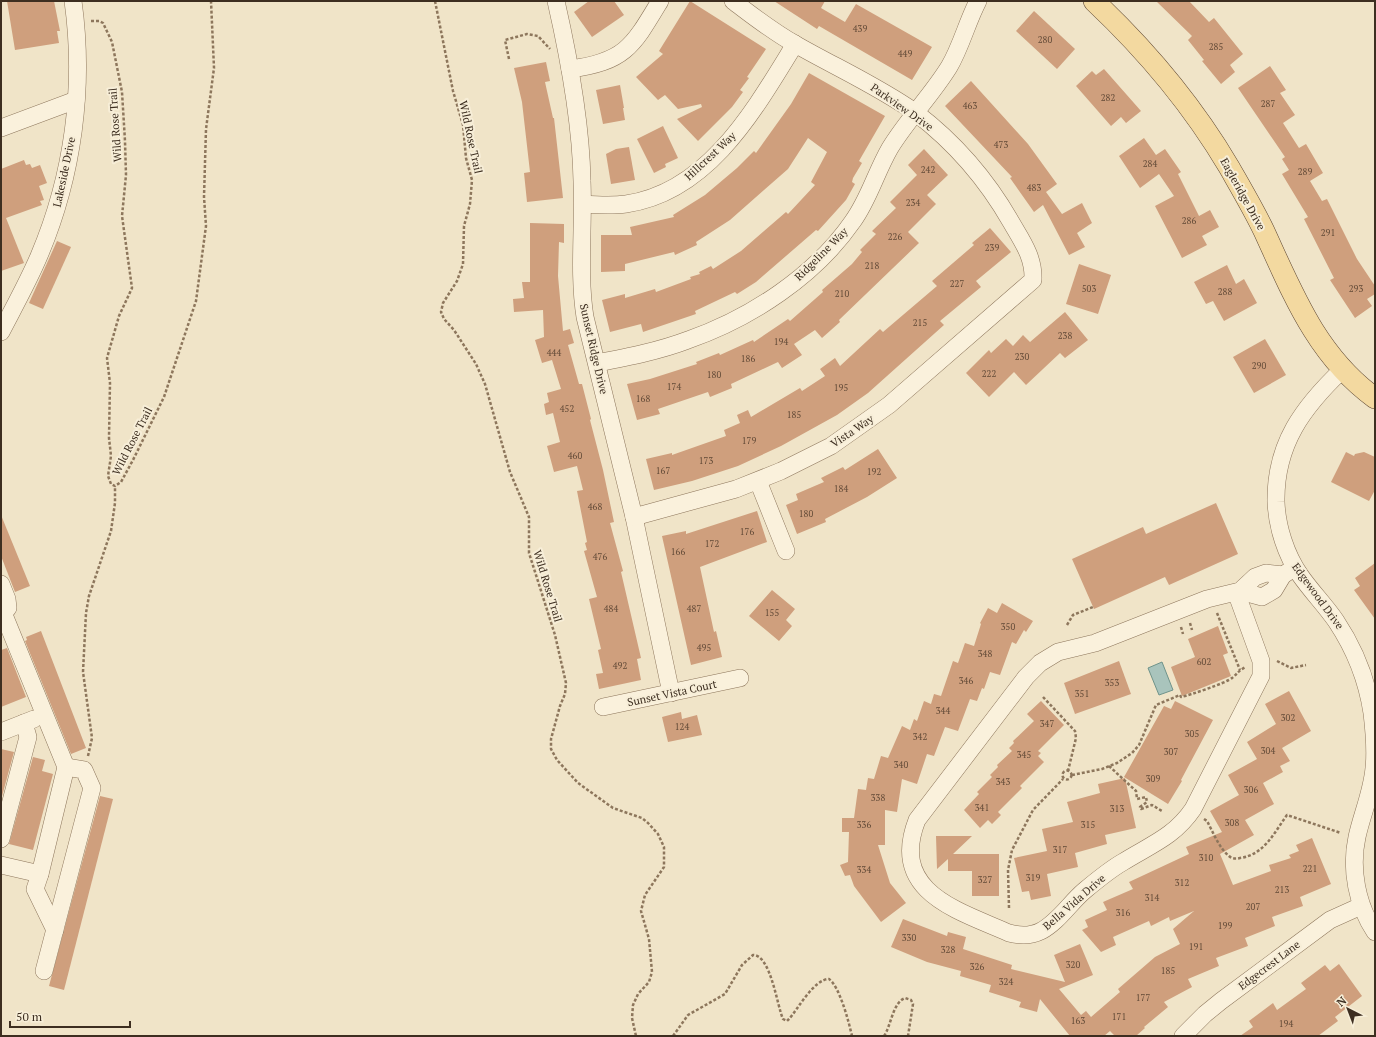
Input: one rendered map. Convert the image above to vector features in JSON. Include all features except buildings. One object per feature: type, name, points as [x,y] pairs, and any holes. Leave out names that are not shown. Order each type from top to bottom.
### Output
[{"type":"main road","name":"Eagleridge Drive","points":[[1094,1],[1134,41],[1161,72],[1229,166],[1263,229],[1301,312],[1313,332],[1343,369],[1375,398]]},
{"type":"street","name":"Lakeside Drive","points":[[1,332],[39,257],[59,202],[72,137],[79,68],[73,1]]},
{"type":"street","name":"Sunset Ridge Drive","points":[[556,1],[570,69],[582,179],[583,303],[634,517],[671,693]]},
{"type":"street","points":[[570,69],[599,65],[625,50],[643,30],[660,1]]},
{"type":"street","name":"Parkview Drive","points":[[733,1],[771,30],[875,87],[915,113],[962,154],[994,194],[1027,249],[1034,269],[1033,280]]},
{"type":"street","name":"Ridgeline Way","points":[[597,363],[661,349],[711,331],[758,307],[808,270],[837,242],[853,221],[868,196],[884,159],[915,113],[949,67],[978,1]]},
{"type":"street","name":"Hillcrest Way","points":[[583,204],[627,204],[660,194],[685,181],[717,153],[746,120],[795,44]]},
{"type":"street","points":[[1,128],[76,100]]},
{"type":"street","name":"Vista Way","points":[[634,517],[713,497],[758,481],[831,446],[864,424],[911,387],[1033,280]]},
{"type":"street","name":"Edgewood Drive","points":[[1343,369],[1315,397],[1302,413],[1291,431],[1279,467],[1276,503],[1278,521],[1288,551],[1289,571],[1335,620],[1346,636],[1357,659],[1372,713],[1374,768],[1355,852],[1357,887],[1361,906],[1375,932]]},
{"type":"street","points":[[758,481],[786,551]]},
{"type":"street","points":[[1238,591],[1262,597],[1274,590],[1289,571]]},
{"type":"street","points":[[1,584],[7,599],[4,613],[66,767],[35,889],[55,930]]},
{"type":"street","name":"Bella Vida Drive","points":[[1238,591],[1262,661],[1261,676],[1193,809],[1178,828],[1168,836],[1103,876],[1084,891],[1050,924],[1034,934],[1017,935],[1008,933],[946,905],[928,893],[916,876],[910,854],[912,837],[917,820],[1040,663],[1058,652],[1095,643],[1207,599],[1238,591]]},
{"type":"street","name":"Sunset Vista Court","points":[[603,707],[740,678]]},
{"type":"street","points":[[1,732],[44,714]]},
{"type":"street","points":[[1,839],[28,737],[24,723]]},
{"type":"street","points":[[44,971],[92,788],[84,770],[66,767]]},
{"type":"street","points":[[1,864],[40,874]]},
{"type":"street","name":"Edgecrest Lane","points":[[1184,1036],[1221,1000],[1330,920],[1361,906]]},
{"type":"path","name":"Wild Rose Trail","points":[[76,25],[94,20],[103,23],[112,42],[122,92],[126,175],[122,216],[132,288],[119,316],[107,358],[110,383],[109,438],[112,456],[108,476],[111,484],[116,486],[121,482],[133,460],[164,397],[196,301],[206,226],[204,197],[206,128],[214,68],[211,1]]},
{"type":"path","name":"Wild Rose Trail","points":[[435,1],[453,91],[463,125],[466,158],[472,180],[470,204],[464,226],[463,264],[457,281],[443,303],[441,312],[444,319],[454,330],[476,364],[485,384],[510,472],[529,517],[529,553],[555,635],[566,683],[565,694],[560,706],[551,739],[551,749],[557,760],[578,783],[613,808],[638,817],[648,823],[658,834],[664,847],[664,866],[645,895],[641,911],[649,939],[652,972],[649,982],[638,994],[633,1005],[632,1018],[636,1036]]},
{"type":"path","points":[[509,59],[505,40],[527,34],[538,36],[549,48],[556,50]]},
{"type":"path","points":[[87,760],[92,738],[83,672],[86,613],[89,596],[110,532],[116,486]]},
{"type":"path","points":[[1067,625],[1073,615],[1094,607]]},
{"type":"path","points":[[1216,609],[1240,670]]},
{"type":"path","points":[[1272,658],[1291,668],[1306,665]]},
{"type":"path","points":[[1063,779],[1068,780],[1072,775],[1110,766],[1132,753],[1139,745],[1156,705],[1180,695],[1181,697],[1189,695],[1232,678],[1240,670],[1252,665]]},
{"type":"path","points":[[1008,908],[1008,870],[1012,850],[1033,810],[1063,779],[1062,774],[1068,771],[1076,738],[1075,731],[1043,697]]},
{"type":"path","points":[[1110,766],[1136,791],[1137,798],[1146,797],[1147,802],[1140,807],[1141,809],[1152,805],[1162,811]]},
{"type":"path","points":[[1068,771],[1072,775]]},
{"type":"path","points":[[1201,816],[1207,821],[1224,851],[1229,857],[1235,859],[1250,857],[1260,851],[1287,816],[1341,833]]},
{"type":"path","points":[[673,1036],[688,1015],[725,994],[742,965],[751,956],[756,955],[762,959],[770,976],[783,1019],[787,1021],[813,988],[822,980],[828,979],[833,983],[838,993],[852,1036]]},
{"type":"path","points":[[884,1036],[898,1003],[905,998],[911,1000],[913,1004],[908,1036]]},
{"type":"water","points":[[1162,662],[1173,690],[1159,695],[1148,668]]}]
